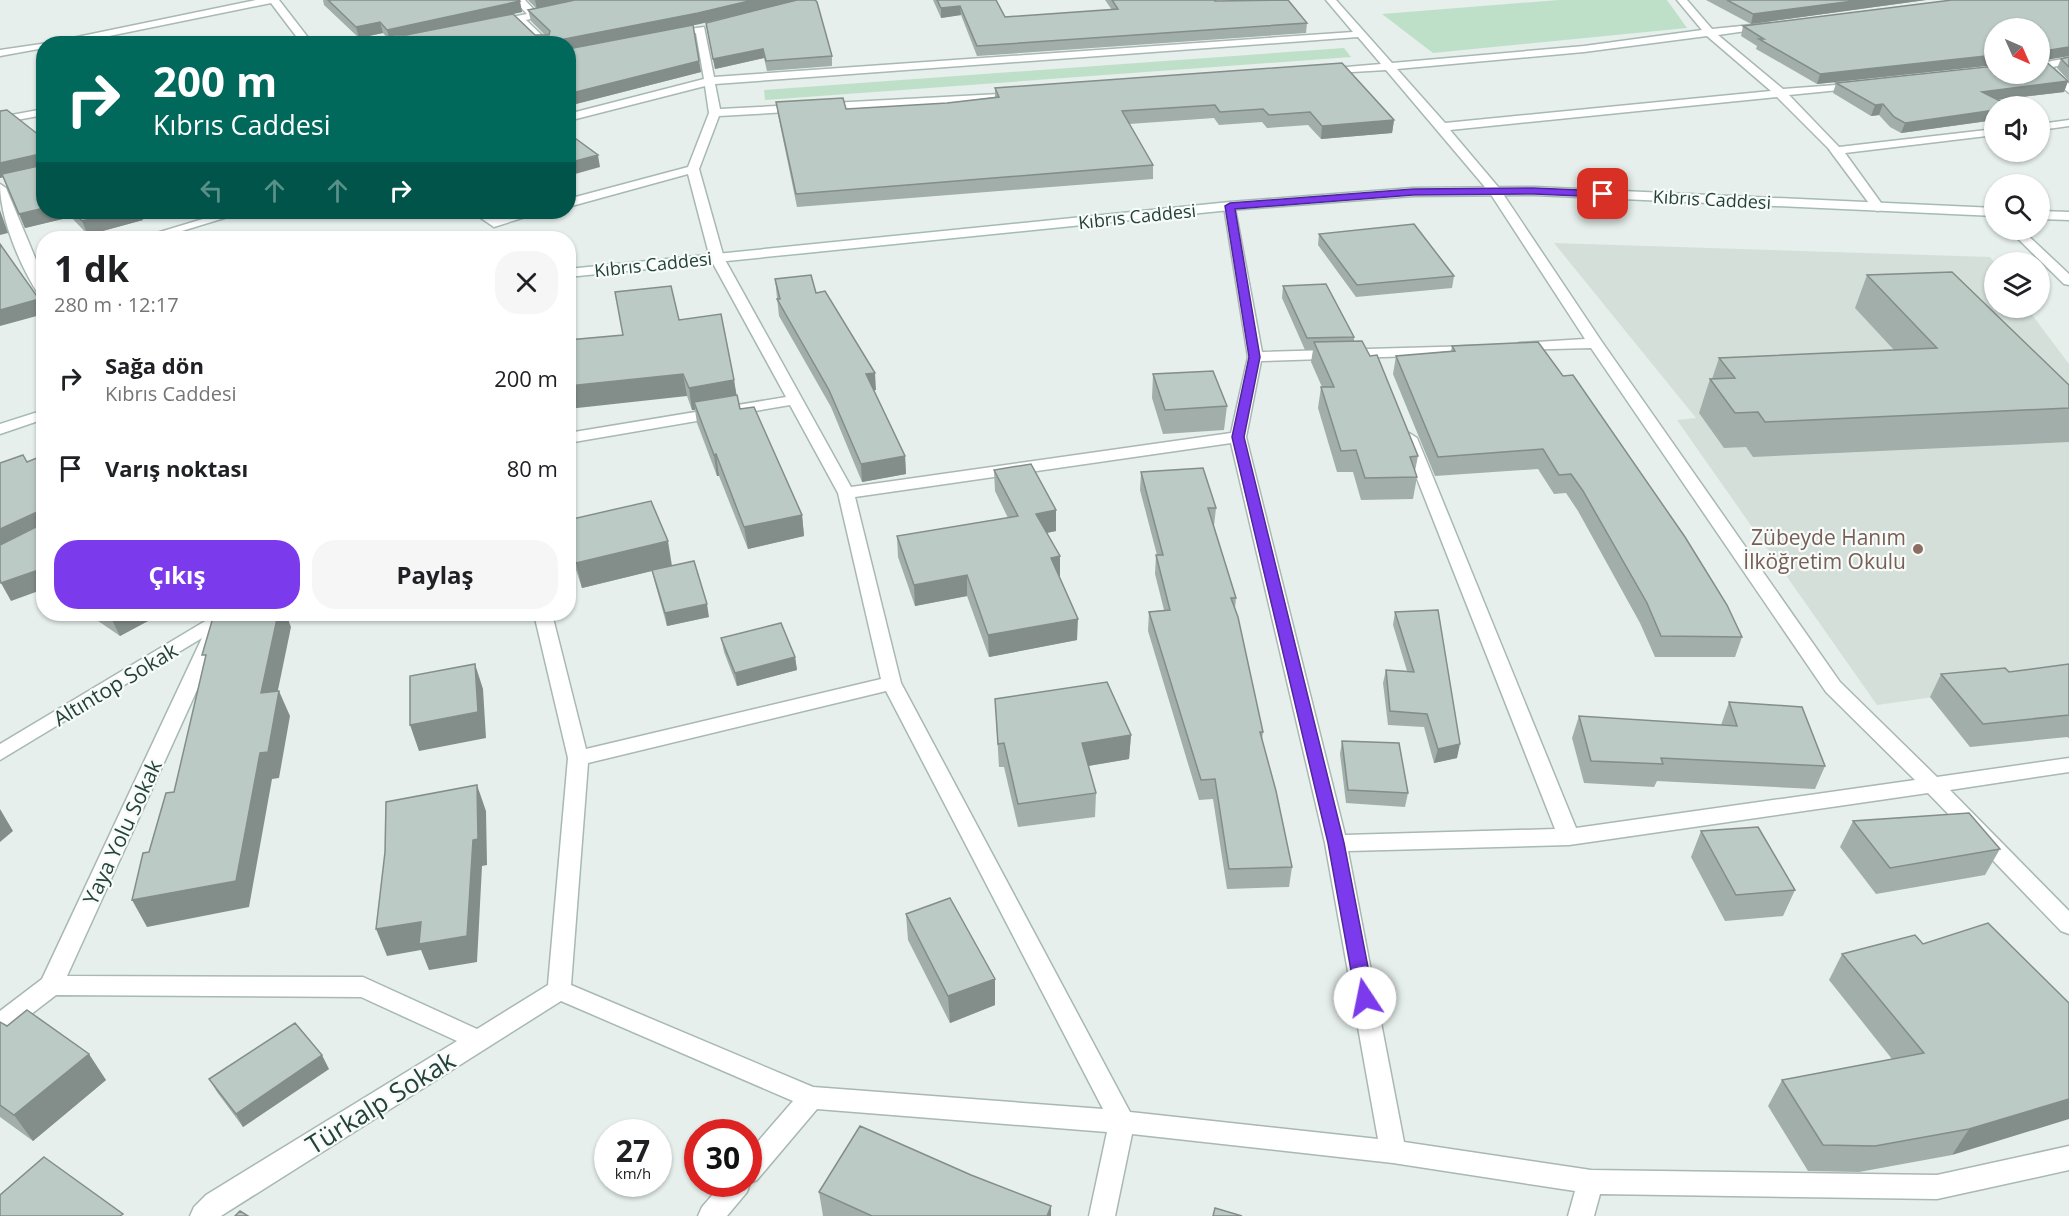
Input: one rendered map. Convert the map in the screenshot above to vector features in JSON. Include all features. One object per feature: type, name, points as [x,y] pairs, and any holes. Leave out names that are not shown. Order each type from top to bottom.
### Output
[{"type":"street","points":[[92,36],[273,0],[302,36]]},
{"type":"street","points":[[519,0],[534,15]]},
{"type":"street","points":[[1331,0],[1442,127],[1495,192],[1595,343],[1833,687],[1934,786],[2069,925]]},
{"type":"street","points":[[1682,0],[1710,33],[1782,94],[1858,175],[1878,207]]},
{"type":"street","points":[[483,25],[566,9]]},
{"type":"street","points":[[518,18],[537,36]]},
{"type":"street","points":[[1306,73],[1584,49],[1777,24]]},
{"type":"street","points":[[656,37],[705,27],[715,113],[693,169],[717,258],[846,493],[891,683],[1122,1122],[1102,1216]]},
{"type":"street","points":[[576,116],[710,81],[1362,34]]},
{"type":"street","points":[[0,53],[36,46]]},
{"type":"street","points":[[2050,64],[2069,61]]},
{"type":"street","points":[[2050,72],[2069,90]]},
{"type":"street","points":[[1442,127],[1874,84]]},
{"type":"street","points":[[715,113],[1038,94]]},
{"type":"street","points":[[0,120],[36,113]]},
{"type":"street","points":[[2050,126],[2069,123]]},
{"type":"street","points":[[1835,151],[1984,133]]},
{"type":"street","points":[[576,200],[693,169]]},
{"type":"street","points":[[4,185],[36,266]]},
{"type":"street","name":"Kıbrıs Caddesi","points":[[576,272],[1230,206],[1413,192],[1534,191],[1984,212]]},
{"type":"street","points":[[1230,206],[1254,357],[1238,437],[1336,843],[1394,1152]]},
{"type":"street","points":[[2050,215],[2069,216]]},
{"type":"street","points":[[172,231],[214,219]]},
{"type":"street","points":[[488,219],[494,223],[509,219]]},
{"type":"street","points":[[2025,240],[2069,281]]},
{"type":"street","points":[[1254,357],[1378,360],[1497,348],[1595,343]]},
{"type":"street","points":[[576,437],[795,400]]},
{"type":"street","points":[[0,429],[36,417]]},
{"type":"street","points":[[1402,421],[1569,837]]},
{"type":"street","points":[[846,493],[1238,437]]},
{"type":"street","name":"Altıntop Sokak","points":[[0,753],[217,621]]},
{"type":"street","name":"Yaya Yolu Sokak","points":[[0,1026],[51,985],[223,621]]},
{"type":"street","points":[[545,621],[578,758],[559,990],[811,1098],[1122,1122],[1394,1152],[1591,1182],[1937,1187],[2069,1158]]},
{"type":"street","points":[[578,758],[891,683]]},
{"type":"street","points":[[1336,843],[1569,837],[2069,765]]},
{"type":"street","points":[[51,985],[363,987],[478,1040]]},
{"type":"street","name":"Türkalp Sokak","points":[[203,1216],[214,1204],[559,990]]},
{"type":"street","points":[[762,1156],[811,1098]]},
{"type":"street","points":[[1581,1216],[1591,1182]]},
{"type":"street","points":[[711,1216],[727,1197]]},
{"type":"shaded area","name":"Zübeyde Hanım İlköğretim Okulu","points":[[1554,243],[1984,257],[1984,318],[2034,318],[2069,364],[2069,678],[1877,705],[1677,420],[1696,418]]},
{"type":"green space","points":[[1559,0],[1667,0],[1687,28],[1433,53],[1382,14]]},
{"type":"green space","points":[[1344,48],[1351,57],[765,100],[764,90]]},
{"type":"building","points":[[328,0],[520,1],[387,30],[380,22],[356,27]]},
{"type":"building","points":[[575,0],[753,0],[576,37],[392,35],[406,35],[513,14],[535,35],[549,35],[550,31],[528,10]]},
{"type":"building","points":[[797,0],[817,2],[832,56],[766,61],[763,49],[713,59],[706,23]]},
{"type":"building","points":[[937,0],[996,0],[1005,17],[1118,9],[1112,0],[1288,0],[1307,23],[977,46],[960,6],[941,8]]},
{"type":"building","points":[[1727,0],[1861,0],[1753,14]]},
{"type":"building","points":[[1952,0],[2069,0],[2069,47],[2050,50],[2050,18],[1984,18],[1984,56],[1820,74],[1759,39],[1764,39],[1743,26]]},
{"type":"building","points":[[693,25],[699,61],[576,92],[576,47]]},
{"type":"building","points":[[2069,57],[2069,67],[2061,59]]},
{"type":"building","points":[[1342,63],[1394,120],[1322,126],[1310,112],[1269,115],[1263,109],[1220,112],[1215,105],[1122,111],[1153,165],[796,194],[776,102],[843,98],[846,109],[947,103],[999,97],[995,88]]},
{"type":"building","points":[[2050,65],[2068,81],[2050,83]]},
{"type":"building","points":[[1984,67],[1984,84],[2045,84],[1982,92],[1990,96],[1984,96],[1984,112],[1905,123],[1894,117],[1883,104],[1875,105],[1836,83]]},
{"type":"building","points":[[7,110],[36,133],[36,155],[0,163],[0,111]]},
{"type":"building","points":[[576,139],[598,155],[576,161]]},
{"type":"building","points":[[36,167],[36,210],[19,214],[2,174]]},
{"type":"building","points":[[1414,224],[1454,276],[1357,285],[1319,234]]},
{"type":"building","points":[[0,244],[36,295],[36,300],[0,310]]},
{"type":"building","points":[[1952,272],[1984,303],[1984,318],[2000,318],[2069,385],[2069,408],[1765,422],[1758,412],[1735,413],[1710,379],[1735,378],[1719,358],[1937,348],[1867,275]]},
{"type":"building","points":[[811,275],[816,293],[825,291],[875,373],[866,374],[905,456],[861,464],[829,390],[777,299],[780,299],[775,279]]},
{"type":"building","points":[[1326,284],[1354,337],[1307,338],[1283,286]]},
{"type":"building","points":[[671,286],[679,320],[721,314],[734,380],[689,388],[683,374],[576,385],[576,339],[623,335],[615,292]]},
{"type":"building","points":[[1362,341],[1370,356],[1377,355],[1418,456],[1410,457],[1417,477],[1365,478],[1356,450],[1341,451],[1321,387],[1334,387],[1314,342]]},
{"type":"building","points":[[1538,342],[1563,376],[1573,375],[1685,537],[1727,605],[1742,637],[1661,636],[1647,603],[1583,491],[1571,474],[1559,475],[1543,449],[1438,457],[1396,356],[1455,351],[1452,346]]},
{"type":"building","points":[[1213,371],[1227,406],[1165,410],[1153,374]]},
{"type":"building","points":[[737,395],[740,409],[754,407],[802,515],[744,527],[694,402]]},
{"type":"building","points":[[23,455],[27,462],[36,458],[36,512],[0,529],[0,463]]},
{"type":"building","points":[[1031,464],[1056,510],[1036,514],[1060,556],[1051,558],[1078,619],[988,635],[967,575],[914,585],[897,536],[1018,516],[994,470]]},
{"type":"building","points":[[1203,468],[1216,508],[1208,508],[1236,598],[1231,598],[1238,617],[1263,732],[1260,732],[1276,791],[1292,867],[1229,869],[1215,779],[1201,780],[1149,612],[1170,610],[1156,555],[1163,555],[1141,472]]},
{"type":"building","points":[[651,501],[668,541],[576,563],[576,518]]},
{"type":"building","points":[[36,527],[36,571],[1,583],[0,545]]},
{"type":"building","points":[[694,561],[707,604],[665,613],[652,570]]},
{"type":"building","points":[[1438,610],[1460,744],[1438,749],[1427,714],[1390,711],[1386,670],[1414,672],[1395,612]]},
{"type":"building","points":[[212,621],[276,621],[261,693],[279,691],[268,752],[260,753],[236,881],[132,900],[143,853],[149,852],[166,793],[174,792],[206,655],[202,655]]},
{"type":"building","points":[[781,623],[795,657],[735,673],[721,638]]},
{"type":"building","points":[[475,664],[478,712],[410,725],[410,676]]},
{"type":"building","points":[[2069,664],[2069,715],[1983,724],[1941,674],[2005,668],[2009,672]]},
{"type":"building","points":[[1107,682],[1131,735],[1082,743],[1096,793],[1018,804],[1004,743],[998,744],[995,699]]},
{"type":"building","points":[[1729,702],[1802,707],[1825,766],[1661,758],[1663,764],[1591,761],[1579,716],[1737,726]]},
{"type":"building","points":[[1342,741],[1399,743],[1408,793],[1348,790]]},
{"type":"building","points":[[477,785],[478,839],[473,840],[467,936],[419,944],[421,922],[376,929],[385,852],[386,802]]},
{"type":"building","points":[[1969,813],[2000,849],[1890,868],[1853,821]]},
{"type":"building","points":[[1758,827],[1795,890],[1736,895],[1701,831]]},
{"type":"building","points":[[950,898],[995,979],[948,996],[906,914]]},
{"type":"building","points":[[1988,923],[2069,1003],[2069,1099],[1969,1129],[1875,1146],[1823,1145],[1782,1080],[1924,1053],[1842,954],[1915,935],[1923,944]]},
{"type":"building","points":[[27,1010],[89,1054],[14,1115],[0,1105],[0,1022],[7,1026]]},
{"type":"building","points":[[295,1023],[322,1055],[236,1114],[209,1079]]},
{"type":"building","points":[[860,1126],[971,1175],[1051,1206],[1047,1216],[872,1216],[819,1192]]},
{"type":"building","points":[[44,1157],[123,1214],[120,1216],[0,1216],[0,1195]]},
{"type":"building","points":[[1215,1208],[1242,1216],[1213,1216]]},
{"type":"building","points":[[240,1211],[248,1216],[235,1216]]},
{"type":"place","name":"Zübeyde Hanım İlköğretim Okulu","points":[[1918,549]]},
{"type":"route","points":[[1365,998],[1336,843],[1238,437],[1254,357],[1230,206],[1413,192],[1534,191],[1603,194]]}]
